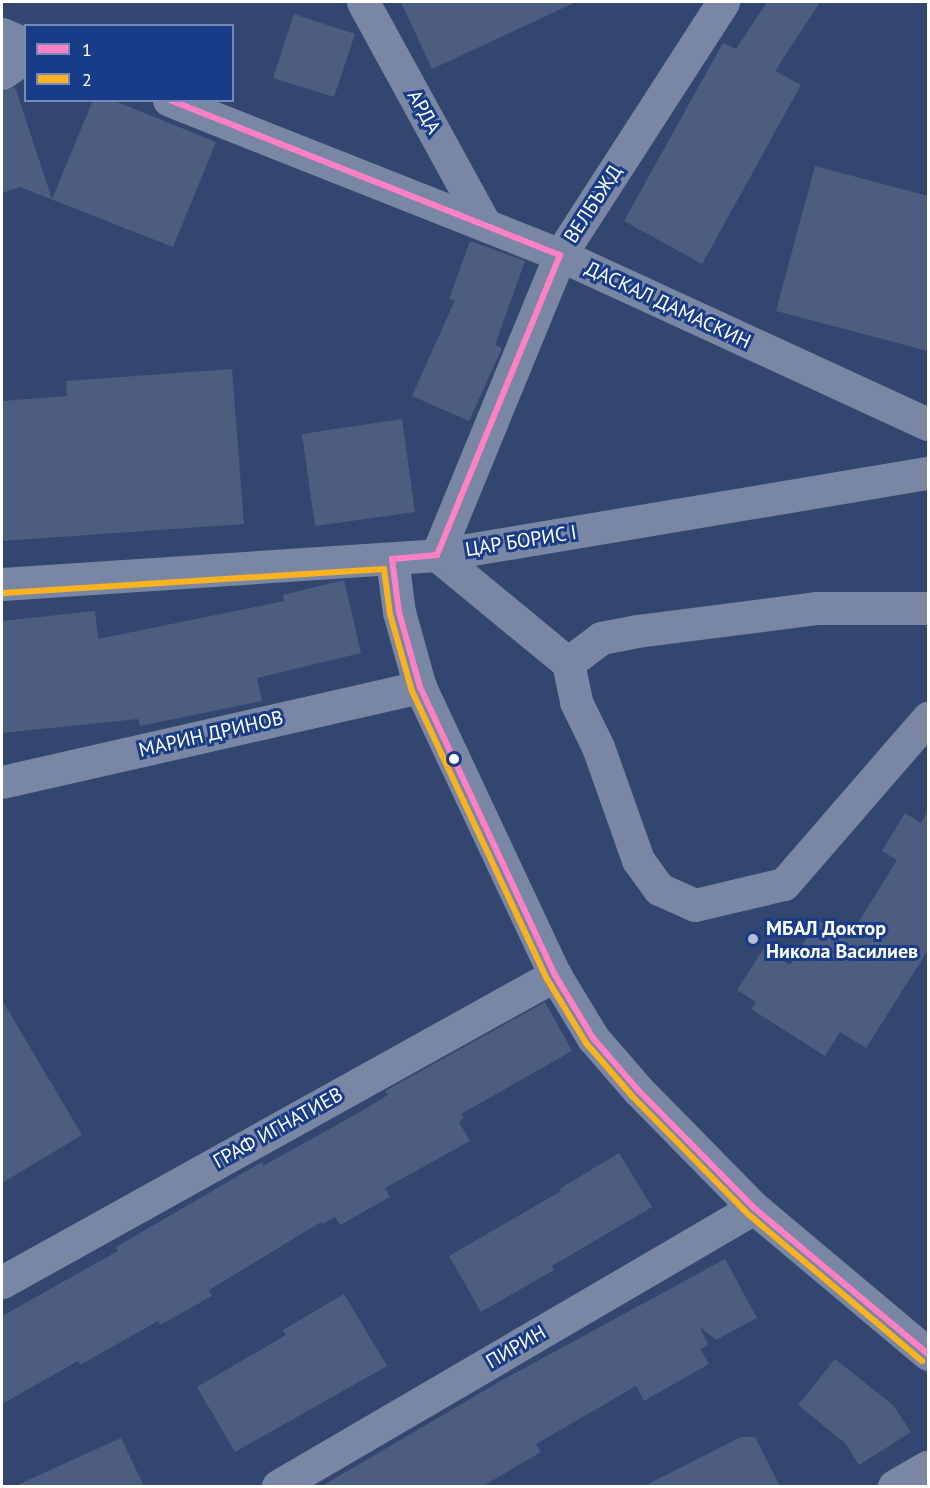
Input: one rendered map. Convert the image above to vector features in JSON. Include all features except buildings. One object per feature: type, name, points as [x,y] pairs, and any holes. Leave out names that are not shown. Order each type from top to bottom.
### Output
[{"type":"street","name":"АРДА","points":[[363,2],[484,224]]},
{"type":"street","name":"ВЕЛБЪЖД","points":[[437,555],[560,255],[723,2]]},
{"type":"street","points":[[2,34],[24,43]]},
{"type":"street","points":[[2,73],[24,58]]},
{"type":"street","name":"ДАСКАЛ ДАМАСКИН","points":[[174,102],[560,255],[928,424]]},
{"type":"street","name":"ЦАР БОРИС I","points":[[2,584],[392,560],[437,555],[928,473]]},
{"type":"street","points":[[437,555],[568,663],[576,702],[598,747],[638,860],[659,890],[695,905],[784,884],[928,718]]},
{"type":"street","points":[[392,560],[399,612],[420,687],[555,975],[593,1038],[615,1064],[754,1208],[928,1354]]},
{"type":"street","points":[[568,663],[601,638],[637,631],[816,608],[928,608]]},
{"type":"street","name":"МАРИН ДРИНОВ","points":[[2,782],[420,687]]},
{"type":"street","name":"ГРАФ ИГНАТИЕВ","points":[[2,1282],[555,975]]},
{"type":"street","name":"ПИРИН","points":[[278,1486],[754,1208]]},
{"type":"street","points":[[894,1486],[928,1466]]},
{"type":"transit line","name":"1","points":[[175,102],[560,255],[437,555],[392,559],[399,612],[420,687],[555,975],[593,1038],[638,1090],[754,1208],[928,1354]]},
{"type":"transit line","name":"2","points":[[3,593],[384,569],[390,614],[412,691],[547,979],[586,1043],[632,1096],[748,1214],[922,1361]]},
{"type":"place","name":"МБАЛ Доктор Никола Василиев","points":[[753,939]]}]
